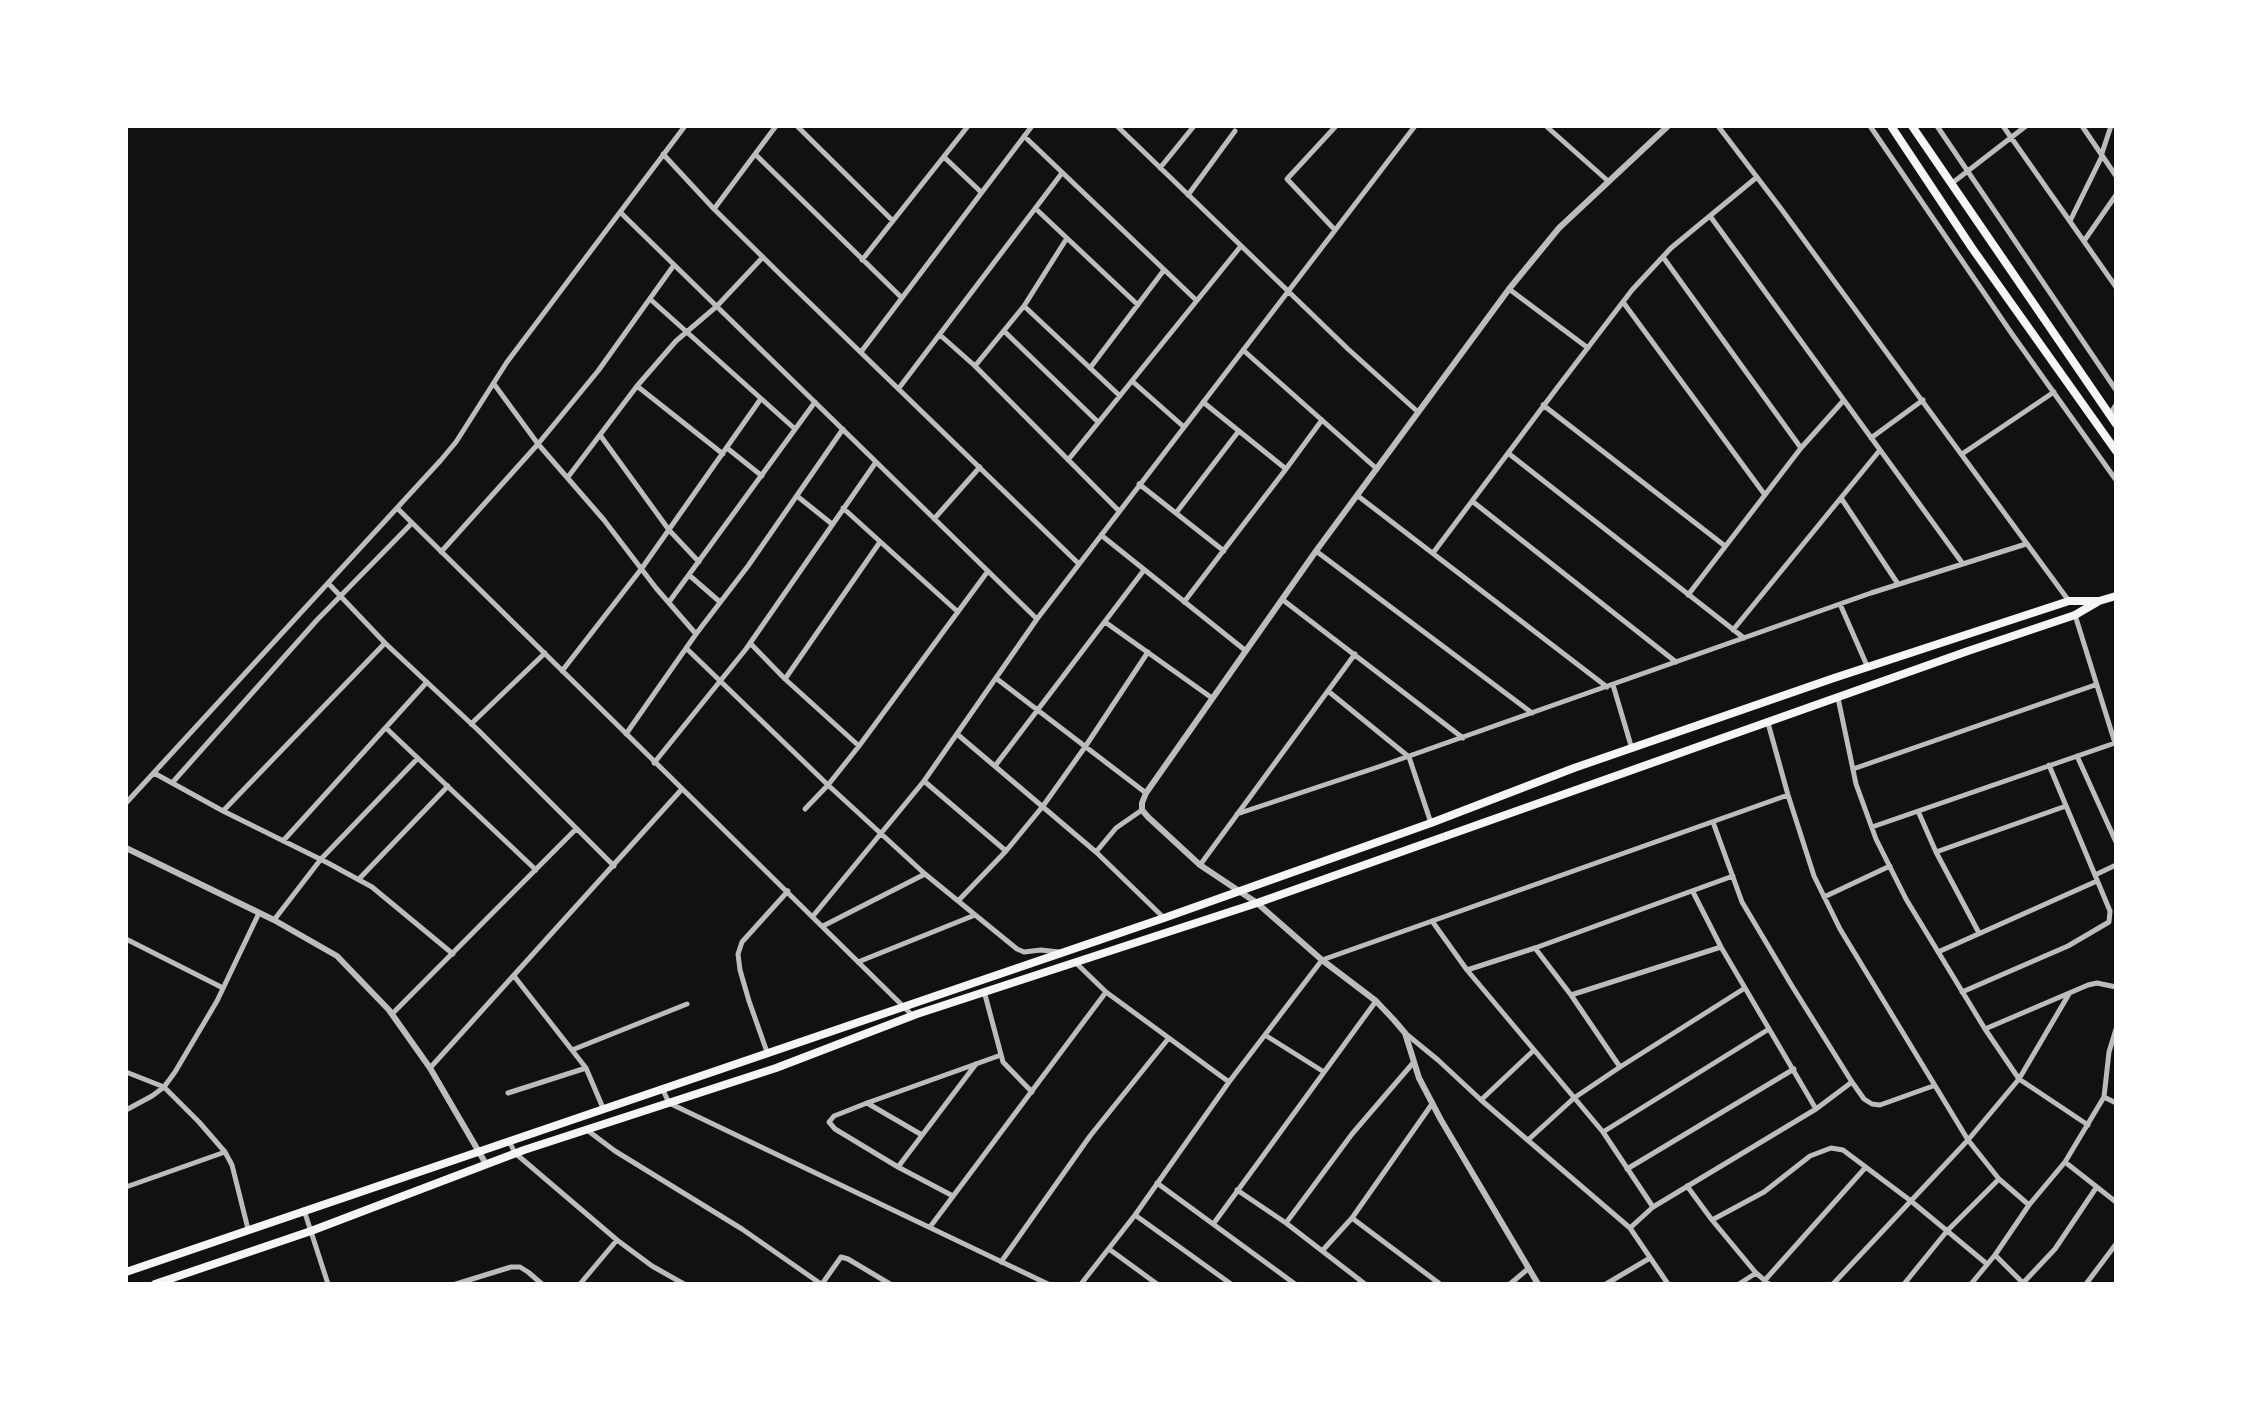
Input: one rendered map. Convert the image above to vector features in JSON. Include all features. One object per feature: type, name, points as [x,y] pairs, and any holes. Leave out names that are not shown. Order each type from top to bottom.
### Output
[{"type":"main road","points":[[1891,126],[1972,248],[2116,451]]},
{"type":"main road","points":[[1912,126],[2116,424]]},
{"type":"main road","points":[[155,1284],[311,1231],[515,1153],[776,1068],[984,991],[1257,903],[2076,615],[2099,601],[2116,596]]},
{"type":"main road","points":[[126,1272],[1164,918],[1574,768],[1868,668],[2069,601],[2099,601]]},
{"type":"main road","points":[[388,1181],[396,1199]]},
{"type":"street","points":[[126,803],[163,778],[334,589],[456,442],[495,386],[508,362],[685,126]]},
{"type":"street","points":[[714,209],[776,126]]},
{"type":"street","points":[[797,126],[893,221]]},
{"type":"street","points":[[955,126],[962,133]]},
{"type":"street","points":[[862,260],[968,126]]},
{"type":"street","points":[[861,352],[1032,126]]},
{"type":"street","points":[[1117,126],[1418,412]]},
{"type":"street","points":[[1124,134],[1130,126]]},
{"type":"street","points":[[1160,167],[1194,126]]},
{"type":"street","points":[[1335,230],[1287,179],[1336,126]]},
{"type":"street","points":[[813,916],[924,781],[1037,619],[1415,126]]},
{"type":"street","points":[[1546,126],[1608,181]]},
{"type":"street","points":[[1668,126],[1559,228],[1509,289],[1316,551],[1146,793],[1142,803],[1142,810],[1200,865],[1257,903],[1322,960],[1376,1001],[1405,1033],[1630,1228],[1668,1284]]},
{"type":"street","points":[[1718,126],[2069,601]]},
{"type":"street","points":[[1870,126],[2116,480]]},
{"type":"street","points":[[1937,126],[2116,390]]},
{"type":"street","points":[[2003,126],[2116,287]]},
{"type":"street","points":[[1951,184],[2026,126]]},
{"type":"street","points":[[2082,126],[2116,176]]},
{"type":"street","points":[[2070,220],[2102,156],[2111,126]]},
{"type":"street","points":[[1188,195],[1235,131]]},
{"type":"street","points":[[1024,136],[1196,300]]},
{"type":"street","points":[[663,154],[762,257],[1079,564]]},
{"type":"street","points":[[755,154],[902,298]]},
{"type":"street","points":[[944,157],[981,191]]},
{"type":"street","points":[[898,388],[1062,173]]},
{"type":"street","points":[[1433,554],[1623,302],[1663,257],[1757,177]]},
{"type":"street","points":[[2084,241],[2116,195]]},
{"type":"street","points":[[1036,209],[1138,305]]},
{"type":"street","points":[[620,212],[1037,619]]},
{"type":"street","points":[[1710,216],[1963,564]]},
{"type":"street","points":[[975,366],[1024,306],[1067,238]]},
{"type":"street","points":[[1068,460],[1241,246]]},
{"type":"street","points":[[568,477],[636,386],[762,257]]},
{"type":"street","points":[[1663,257],[1801,448]]},
{"type":"street","points":[[441,552],[538,444],[598,371],[674,265]]},
{"type":"street","points":[[1090,368],[1164,270]]},
{"type":"street","points":[[1509,289],[1588,348]]},
{"type":"street","points":[[650,299],[795,429]]},
{"type":"street","points":[[1623,302],[1765,495]]},
{"type":"street","points":[[1024,306],[1120,396]]},
{"type":"street","points":[[1004,331],[1098,422]]},
{"type":"street","points":[[940,335],[975,366],[1119,511]]},
{"type":"street","points":[[1243,350],[1377,469]]},
{"type":"street","points":[[1132,381],[1184,426]]},
{"type":"street","points":[[495,386],[538,444],[696,634]]},
{"type":"street","points":[[636,386],[762,476]]},
{"type":"street","points":[[1962,454],[2054,393]]},
{"type":"street","points":[[562,671],[642,568],[760,400]]},
{"type":"street","points":[[1688,595],[1801,448],[1844,400]]},
{"type":"street","points":[[1871,438],[1923,400]]},
{"type":"street","points":[[668,602],[815,402]]},
{"type":"street","points":[[1203,402],[1286,469]]},
{"type":"street","points":[[1544,405],[1725,546]]},
{"type":"street","points":[[2109,414],[2116,405]]},
{"type":"street","points":[[1184,602],[1322,421]]},
{"type":"street","points":[[626,734],[843,429]]},
{"type":"street","points":[[1176,513],[1238,432]]},
{"type":"street","points":[[600,435],[668,530],[699,562]]},
{"type":"street","points":[[1733,630],[1880,450]]},
{"type":"street","points":[[1508,453],[1744,638]]},
{"type":"street","points":[[654,763],[750,643],[876,461]]},
{"type":"street","points":[[934,519],[980,467]]},
{"type":"street","points":[[1139,484],[1224,551]]},
{"type":"street","points":[[797,496],[832,524]]},
{"type":"street","points":[[1358,496],[1610,686],[1632,749]]},
{"type":"street","points":[[1841,498],[1898,584]]},
{"type":"street","points":[[1472,501],[1676,662]]},
{"type":"street","points":[[843,508],[958,612]]},
{"type":"street","points":[[399,510],[913,1016]]},
{"type":"street","points":[[163,778],[334,589],[410,521]]},
{"type":"street","points":[[1101,536],[1246,651]]},
{"type":"street","points":[[785,679],[880,542]]},
{"type":"street","points":[[1237,814],[1409,757],[1898,584],[2026,544]]},
{"type":"street","points":[[1316,551],[1532,713]]},
{"type":"street","points":[[995,766],[1144,570]]},
{"type":"street","points":[[804,809],[828,785],[859,746],[988,571]]},
{"type":"street","points":[[689,575],[720,602]]},
{"type":"street","points":[[334,589],[385,643],[614,866]]},
{"type":"street","points":[[1283,600],[1463,738]]},
{"type":"street","points":[[1840,604],[1868,668]]},
{"type":"street","points":[[1872,827],[2115,743],[2095,685],[2076,615]]},
{"type":"street","points":[[1105,622],[1212,698]]},
{"type":"street","points":[[223,811],[385,643]]},
{"type":"street","points":[[750,643],[785,679],[859,746]]},
{"type":"street","points":[[686,648],[828,785],[925,874],[975,915],[1017,949],[1024,952],[1041,950],[1062,953]]},
{"type":"street","points":[[958,901],[1006,851],[1043,806],[1148,652]]},
{"type":"street","points":[[471,724],[545,653]]},
{"type":"street","points":[[1200,865],[1355,654]]},
{"type":"street","points":[[997,679],[1146,793]]},
{"type":"street","points":[[284,841],[427,682]]},
{"type":"street","points":[[1853,769],[2095,685]]},
{"type":"street","points":[[1328,691],[1409,757],[1431,822]]},
{"type":"street","points":[[1838,698],[1853,769],[1872,827],[1906,899],[1985,1029],[2019,1079],[2088,1125]]},
{"type":"street","points":[[1768,723],[1814,876],[1840,929],[1968,1140],[1999,1179],[2029,1205]]},
{"type":"street","points":[[386,727],[536,870]]},
{"type":"street","points":[[957,734],[1096,852],[1164,918]]},
{"type":"street","points":[[2077,756],[2116,842]]},
{"type":"street","points":[[274,920],[321,859],[418,758]]},
{"type":"street","points":[[1962,992],[2068,946],[2109,922],[2110,911],[2049,765]]},
{"type":"street","points":[[163,778],[372,887],[453,954]]},
{"type":"street","points":[[924,781],[1006,851]]},
{"type":"street","points":[[359,880],[448,786]]},
{"type":"street","points":[[430,1068],[682,789]]},
{"type":"street","points":[[1081,1284],[1135,1215],[1229,1082],[1322,960],[1788,795]]},
{"type":"street","points":[[1936,852],[2066,806]]},
{"type":"street","points":[[1096,852],[1116,828],[1142,810]]},
{"type":"street","points":[[1918,811],[1936,852],[1979,933]]},
{"type":"street","points":[[1713,822],[1742,902],[1864,1099],[1880,1105],[1933,1086]]},
{"type":"street","points":[[392,1014],[576,829]]},
{"type":"street","points":[[126,848],[274,920],[337,956],[392,1014],[430,1068],[486,1164]]},
{"type":"street","points":[[1938,952],[2096,878],[2116,865]]},
{"type":"street","points":[[1824,897],[1890,866]]},
{"type":"street","points":[[823,926],[925,874]]},
{"type":"street","points":[[1467,970],[1733,876]]},
{"type":"street","points":[[767,1052],[749,1002],[738,954],[742,942],[788,891]]},
{"type":"street","points":[[1693,892],[1721,947],[1816,1109]]},
{"type":"street","points":[[126,1110],[164,1087],[200,1034],[259,913]]},
{"type":"street","points":[[858,962],[975,915]]},
{"type":"street","points":[[1432,921],[1467,970],[1603,1132],[1653,1207]]},
{"type":"street","points":[[126,939],[223,988]]},
{"type":"street","points":[[1571,995],[1721,947]]},
{"type":"street","points":[[1535,948],[1620,1067]]},
{"type":"street","points":[[1075,962],[1106,992],[1229,1082]]},
{"type":"street","points":[[514,975],[586,1068],[603,1108]]},
{"type":"street","points":[[1985,1029],[2097,983],[2116,987]]},
{"type":"street","points":[[1528,1140],[1574,1098],[1745,988]]},
{"type":"street","points":[[984,991],[1003,1062],[1032,1092]]},
{"type":"street","points":[[930,1227],[1106,992]]},
{"type":"street","points":[[1833,1284],[1968,1140],[2019,1079],[2069,994]]},
{"type":"street","points":[[1214,1223],[1376,1001]]},
{"type":"street","points":[[572,1050],[687,1004]]},
{"type":"street","points":[[1603,1132],[1769,1029]]},
{"type":"street","points":[[1970,1284],[1996,1255],[2029,1205],[2065,1162],[2105,1097],[2109,1052],[2116,1029]]},
{"type":"street","points":[[1405,1033],[1413,1063],[1432,1104],[1538,1284]]},
{"type":"street","points":[[1265,1035],[1324,1072]]},
{"type":"street","points":[[1001,1262],[1090,1136],[1168,1039]]},
{"type":"street","points":[[1481,1100],[1533,1051]]},
{"type":"street","points":[[953,1196],[898,1167],[830,1122],[834,1116],[867,1103],[1001,1055]]},
{"type":"street","points":[[1286,1223],[1352,1134],[1413,1063]]},
{"type":"street","points":[[898,1167],[976,1064]]},
{"type":"street","points":[[508,1093],[586,1068]]},
{"type":"street","points":[[1627,1169],[1794,1069]]},
{"type":"street","points":[[126,1072],[164,1087],[200,1122],[225,1152],[232,1165],[248,1229]]},
{"type":"street","points":[[1630,1228],[1653,1207],[1816,1109],[1852,1082]]},
{"type":"street","points":[[662,1088],[669,1102],[1048,1284]]},
{"type":"street","points":[[2105,1097],[2116,1103]]},
{"type":"street","points":[[867,1103],[922,1135]]},
{"type":"street","points":[[1322,1251],[1352,1218],[1432,1104]]},
{"type":"street","points":[[586,1129],[615,1151],[742,1229],[822,1284],[841,1257],[890,1284]]},
{"type":"street","points":[[508,1140],[515,1153],[617,1240],[675,1282],[684,1284]]},
{"type":"street","points":[[1712,1220],[1764,1192],[1810,1156],[1831,1148],[1843,1150],[1987,1264]]},
{"type":"street","points":[[126,1186],[225,1152]]},
{"type":"street","points":[[2065,1162],[2116,1202]]},
{"type":"street","points":[[1687,1186],[1756,1273],[1767,1282],[1865,1168]]},
{"type":"street","points":[[1904,1284],[1947,1231],[1999,1179]]},
{"type":"street","points":[[1157,1183],[1295,1284]]},
{"type":"street","points":[[1996,1255],[2024,1284],[2055,1249],[2096,1188]]},
{"type":"street","points":[[1237,1190],[1286,1223],[1365,1284]]},
{"type":"street","points":[[304,1210],[328,1284]]},
{"type":"street","points":[[1135,1215],[1231,1284]]},
{"type":"street","points":[[1352,1218],[1440,1284]]},
{"type":"street","points":[[580,1284],[617,1240]]},
{"type":"street","points":[[2086,1284],[2116,1244]]},
{"type":"street","points":[[1109,1249],[1157,1284]]},
{"type":"street","points":[[1606,1284],[1650,1258]]},
{"type":"street","points":[[456,1284],[512,1266],[520,1267],[542,1284]]},
{"type":"street","points":[[1510,1284],[1529,1268]]},
{"type":"street","points":[[1739,1284],[1756,1273]]},
{"type":"street","points":[[2091,1278],[2099,1284]]}]
